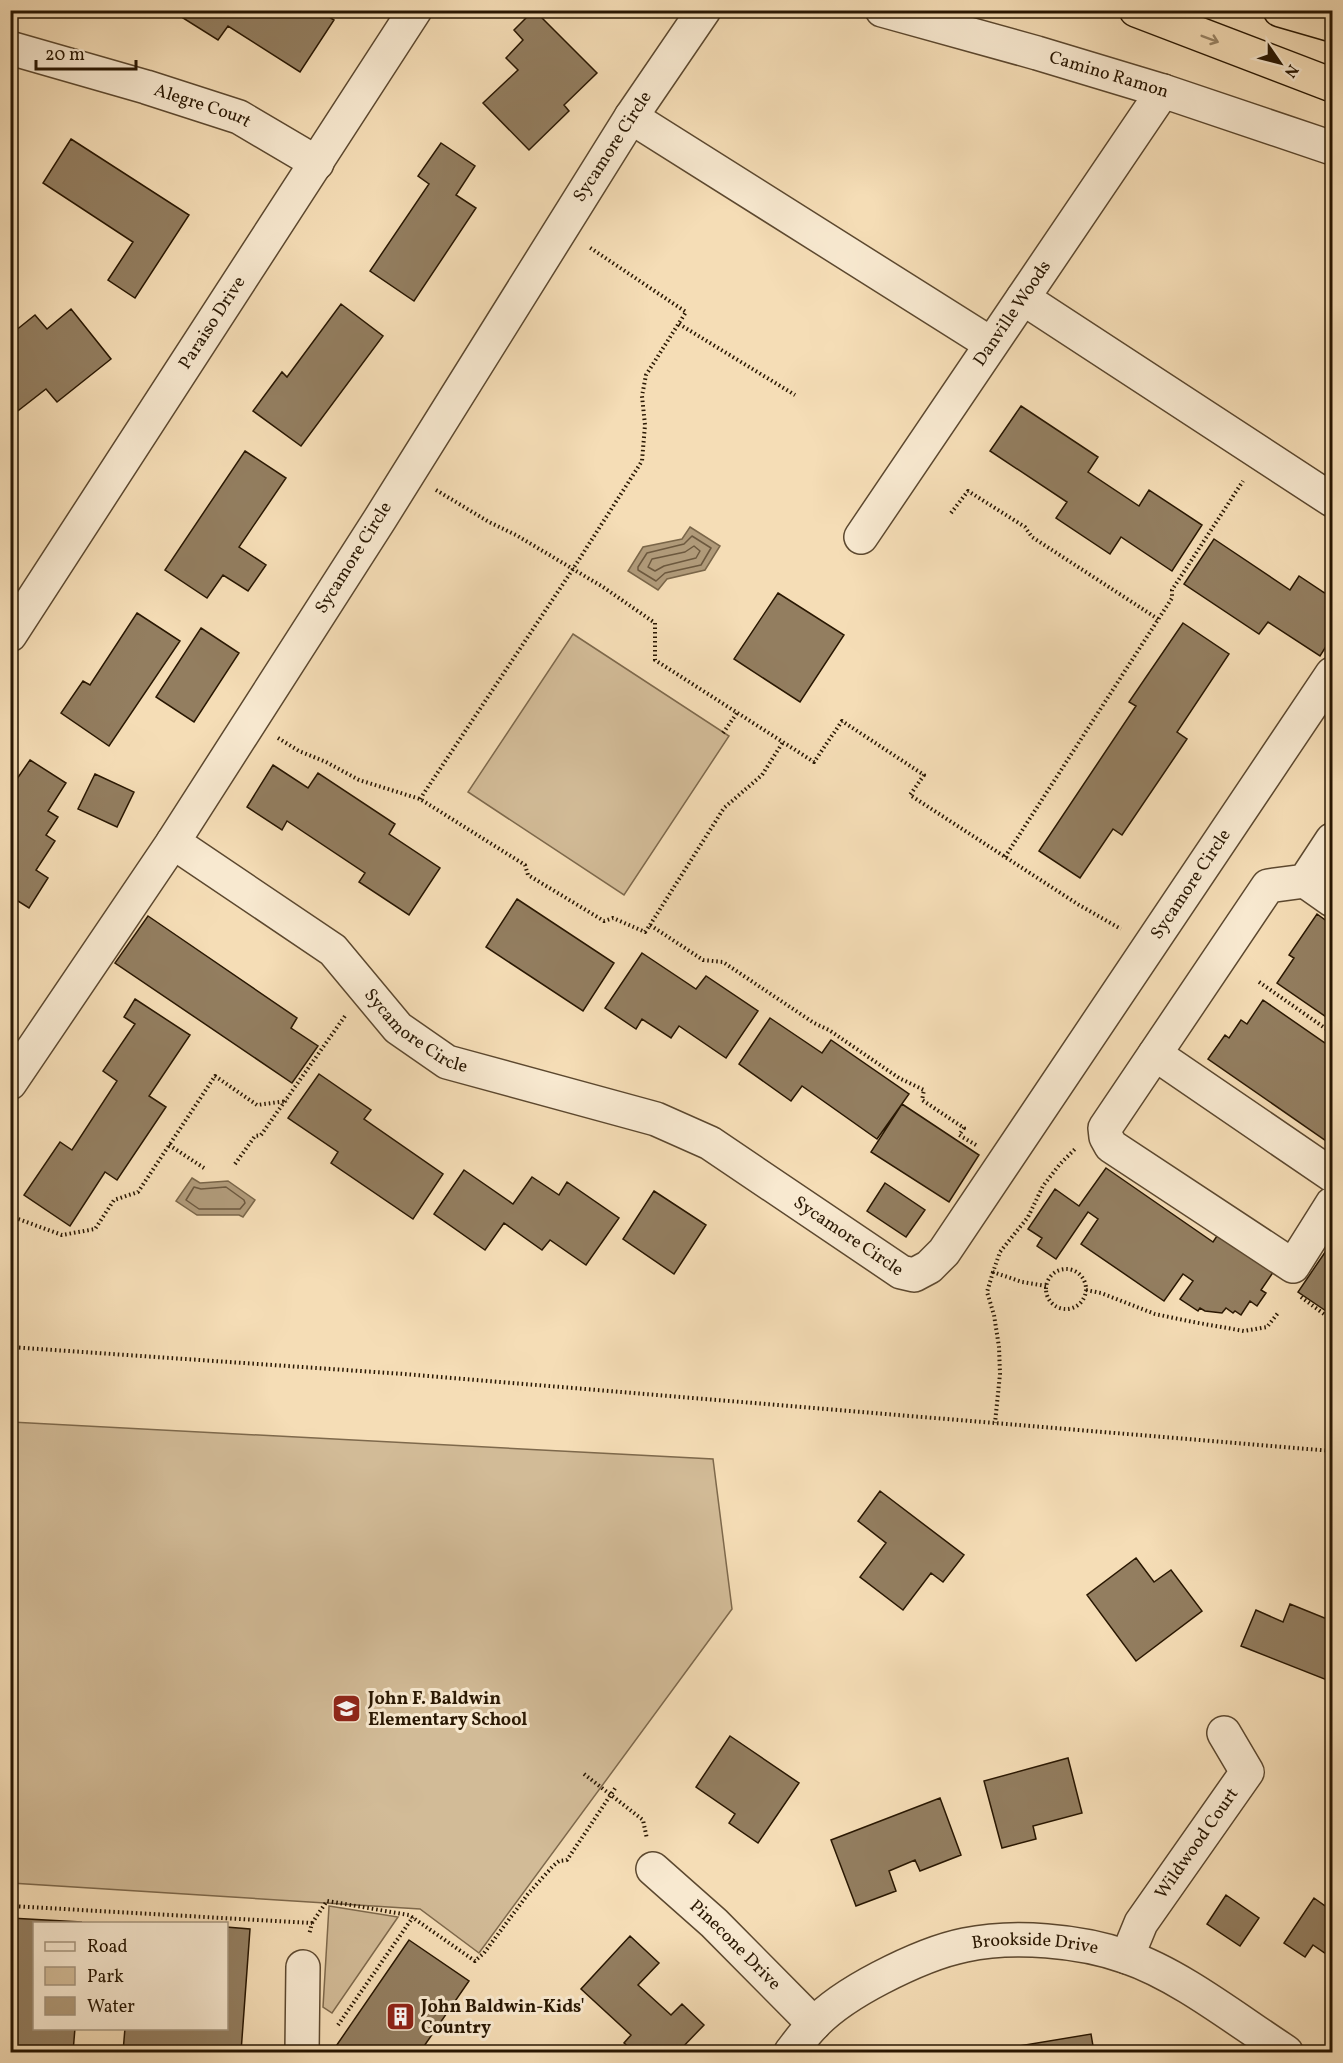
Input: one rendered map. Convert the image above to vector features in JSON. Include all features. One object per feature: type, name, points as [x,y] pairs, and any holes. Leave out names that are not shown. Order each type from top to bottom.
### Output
[{"type":"highway","points":[[1136,10],[1332,85]]},
{"type":"highway","points":[[1280,10],[1332,25]]},
{"type":"street","name":"Paraiso Drive","points":[[10,635],[415,10]]},
{"type":"street","name":"Sycamore Circle","points":[[704,10],[631,117],[172,842],[333,950],[398,1028],[447,1062],[656,1119],[710,1143],[901,1272],[914,1275],[929,1267],[944,1252],[1332,674]]},
{"type":"street","name":"Camino Ramon","points":[[882,10],[1163,91],[1332,148]]},
{"type":"street","name":"Alegre Court","points":[[10,48],[146,87],[239,117],[318,163]]},
{"type":"street","name":"Danville Woods","points":[[861,537],[1163,91]]},
{"type":"street","points":[[631,117],[991,344]]},
{"type":"street","points":[[1023,298],[1332,500]]},
{"type":"street","points":[[1305,881],[1332,840]]},
{"type":"street","points":[[10,1083],[172,842]]},
{"type":"street","points":[[1332,900],[1305,881],[1269,886],[1105,1128],[1106,1137],[1111,1146],[1293,1266],[1332,1204]]},
{"type":"street","points":[[1155,1054],[1332,1175]]},
{"type":"street","name":"Wildwood Court","points":[[1127,1957],[1141,1923],[1247,1772],[1224,1733]]},
{"type":"street","name":"Pinecone Drive","points":[[653,1869],[714,1923],[814,2024]]},
{"type":"street","name":"Brookside Drive","points":[[791,2052],[814,2024],[857,1989],[907,1964],[966,1945],[1024,1940],[1077,1945],[1127,1957],[1174,1979],[1286,2052]]},
{"type":"street","points":[[302,2052],[303,1967]]},
{"type":"path","points":[[420,799],[642,461],[645,425],[642,396],[646,375],[686,312],[561,228]]},
{"type":"path","points":[[678,324],[795,395]]},
{"type":"path","points":[[1005,857],[1172,598],[1172,590],[1261,453]]},
{"type":"path","points":[[407,473],[603,587],[656,623],[655,660],[814,762],[842,721],[924,775],[910,795],[1079,905],[1150,945]]},
{"type":"path","points":[[951,513],[968,491],[1025,527],[1032,537],[1158,619]]},
{"type":"path","points":[[723,733],[737,713]]},
{"type":"path","points":[[251,720],[299,751],[326,762],[359,780],[420,799],[525,865],[528,875],[604,921],[613,918],[645,932],[724,808],[762,776],[783,742]]},
{"type":"path","points":[[650,925],[703,960],[723,963],[814,1023],[829,1030],[899,1078],[924,1090],[922,1100],[964,1128],[959,1135],[1005,1162]]},
{"type":"path","points":[[1259,982],[1332,1033]]},
{"type":"path","points":[[235,1164],[255,1136],[261,1135],[287,1101],[364,988]]},
{"type":"path","points":[[10,1215],[62,1235],[95,1229],[114,1200],[138,1192],[215,1076],[257,1105],[287,1101]]},
{"type":"path","points":[[995,1423],[1000,1374],[999,1347],[994,1315],[987,1292],[1000,1252],[1028,1217],[1042,1186],[1053,1172],[1076,1148],[1105,1128]]},
{"type":"path","points":[[169,1145],[204,1168]]},
{"type":"path","points":[[1071,1269],[1082,1277],[1086,1290],[1081,1302],[1070,1309],[1057,1308],[1048,1299],[1047,1280],[1057,1270],[1071,1269]]},
{"type":"path","points":[[993,1272],[1007,1278],[1046,1286]]},
{"type":"path","points":[[1086,1290],[1101,1293],[1155,1314],[1244,1330],[1267,1327],[1278,1312]]},
{"type":"path","points":[[1293,1291],[1332,1320]]},
{"type":"path","points":[[10,1347],[404,1374],[1332,1451]]},
{"type":"path","points":[[584,1774],[643,1820],[653,1869]]},
{"type":"path","points":[[303,1967],[312,1923],[327,1901],[409,1915],[475,1961],[484,1953],[528,1894],[553,1866],[567,1860],[616,1787]]},
{"type":"path","points":[[10,1905],[312,1923]]},
{"type":"path","points":[[332,2033],[413,1917]]},
{"type":"green space","points":[[573,634],[729,736],[624,895],[468,792]]},
{"type":"green space","name":"John F. Baldwin Elementary School","points":[[11,1422],[713,1459],[732,1609],[479,1953],[420,1909],[11,1883]]},
{"type":"green space","points":[[329,1906],[398,1917],[332,2013],[323,2007]]},
{"type":"water","points":[[690,527],[720,546],[705,570],[667,579],[658,590],[628,571],[643,547],[682,539]]},
{"type":"water","points":[[192,1178],[200,1183],[228,1181],[255,1200],[243,1217],[239,1215],[197,1215],[176,1201]]},
{"type":"building","points":[[188,10],[318,10],[334,20],[300,72],[228,26],[218,40],[183,18]]},
{"type":"building","points":[[534,10],[597,73],[564,105],[569,111],[529,150],[483,103],[518,70],[506,58],[523,40],[514,30]]},
{"type":"building","points":[[71,139],[189,215],[135,298],[108,280],[133,242],[43,183]]},
{"type":"building","points":[[441,143],[475,166],[456,195],[476,208],[414,301],[370,271],[429,184],[418,176]]},
{"type":"building","points":[[341,304],[383,336],[301,446],[253,411],[282,372],[287,377]]},
{"type":"building","points":[[71,309],[111,359],[57,402],[46,389],[10,417],[10,335],[35,315],[47,329]]},
{"type":"building","points":[[1021,406],[1098,457],[1088,472],[1139,506],[1149,490],[1202,525],[1172,571],[1121,537],[1110,554],[1056,518],[1067,502],[990,451]]},
{"type":"building","points":[[245,451],[286,478],[239,547],[266,565],[248,591],[223,575],[207,598],[165,570]]},
{"type":"building","points":[[1214,539],[1290,590],[1299,576],[1332,598],[1332,637],[1320,656],[1268,622],[1259,634],[1184,584]]},
{"type":"building","points":[[778,593],[844,635],[800,702],[734,659]]},
{"type":"building","points":[[137,613],[180,641],[109,746],[61,713],[83,681],[90,685]]},
{"type":"building","points":[[1183,623],[1229,654],[1177,732],[1187,739],[1122,835],[1113,829],[1080,878],[1039,851],[1136,706],[1129,702]]},
{"type":"building","points":[[201,628],[239,653],[194,722],[156,697]]},
{"type":"building","points":[[30,760],[66,783],[48,811],[58,817],[46,835],[55,841],[36,870],[48,878],[29,908],[10,896],[10,789]]},
{"type":"building","points":[[273,765],[308,788],[318,773],[395,824],[389,834],[440,868],[409,915],[359,882],[365,873],[287,821],[282,830],[247,807]]},
{"type":"building","points":[[95,774],[134,792],[117,827],[78,809]]},
{"type":"building","points":[[517,899],[614,963],[583,1011],[486,947]]},
{"type":"building","points":[[1317,914],[1332,925],[1332,1021],[1277,983],[1294,958],[1289,955]]},
{"type":"building","points":[[148,916],[297,1018],[291,1028],[318,1046],[292,1083],[115,963]]},
{"type":"building","points":[[642,953],[696,989],[706,976],[758,1011],[726,1058],[679,1026],[671,1038],[642,1019],[636,1029],[605,1008]]},
{"type":"building","points":[[135,999],[190,1035],[149,1096],[166,1107],[117,1180],[105,1172],[70,1226],[24,1195],[60,1142],[72,1150],[117,1081],[103,1071],[135,1024],[124,1017]]},
{"type":"building","points":[[1263,1000],[1332,1048],[1330,1065],[1332,1067],[1332,1145],[1208,1059],[1225,1035],[1229,1038],[1241,1020],[1247,1024]]},
{"type":"building","points":[[770,1018],[822,1053],[831,1040],[909,1094],[877,1139],[802,1086],[791,1101],[739,1064]]},
{"type":"building","points":[[319,1074],[371,1110],[364,1119],[443,1174],[413,1219],[331,1163],[338,1152],[288,1118]]},
{"type":"building","points":[[902,1104],[979,1155],[949,1202],[871,1152]]},
{"type":"building","points":[[1106,1168],[1213,1242],[1219,1233],[1274,1271],[1261,1290],[1266,1293],[1257,1306],[1250,1301],[1241,1315],[1226,1308],[1222,1313],[1205,1311],[1200,1308],[1198,1311],[1180,1299],[1193,1281],[1183,1274],[1164,1301],[1081,1244],[1098,1219],[1088,1212],[1056,1259],[1037,1246],[1042,1238],[1028,1229],[1055,1189],[1079,1206]]},
{"type":"building","points":[[464,1170],[513,1204],[532,1177],[559,1195],[567,1182],[619,1218],[586,1265],[550,1240],[542,1250],[504,1223],[485,1250],[434,1214]]},
{"type":"building","points":[[885,1183],[925,1210],[906,1237],[867,1211]]},
{"type":"building","points":[[654,1191],[706,1225],[674,1274],[623,1239]]},
{"type":"building","points":[[1332,1242],[1332,1307],[1329,1313],[1298,1292]]},
{"type":"building","points":[[880,1491],[964,1555],[943,1582],[931,1573],[903,1610],[860,1577],[886,1543],[858,1521]]},
{"type":"building","points":[[1136,1558],[1154,1582],[1171,1570],[1202,1611],[1136,1661],[1087,1595]]},
{"type":"building","points":[[1290,1604],[1332,1621],[1332,1682],[1241,1646],[1256,1610],[1283,1622]]},
{"type":"building","points":[[730,1736],[799,1783],[758,1843],[729,1823],[735,1814],[696,1787]]},
{"type":"building","points":[[1068,1758],[1082,1813],[1033,1826],[1036,1839],[1002,1848],[984,1781]]},
{"type":"building","points":[[940,1798],[961,1855],[920,1871],[915,1860],[889,1871],[896,1891],[856,1906],[831,1840]]},
{"type":"building","points":[[1226,1895],[1259,1918],[1240,1946],[1207,1924]]},
{"type":"building","points":[[1314,1898],[1332,1911],[1332,1958],[1313,1945],[1305,1957],[1284,1943]]},
{"type":"building","points":[[10,1918],[82,1922],[33,1922],[33,2030],[75,2030],[73,2052],[10,2052]]},
{"type":"building","points":[[228,1927],[250,1929],[241,2052],[123,2052],[125,2030],[228,2030]]},
{"type":"building","points":[[630,1936],[659,1963],[638,1985],[671,2015],[682,2004],[704,2025],[678,2052],[635,2052],[624,2043],[631,2035],[581,1989]]},
{"type":"building","name":"John Baldwin-Kids' Country","points":[[409,1940],[469,1981],[420,2052],[332,2052]]},
{"type":"building","points":[[1091,2034],[1094,2052],[982,2052]]},
{"type":"place","name":"John F. Baldwin Elementary School","points":[[347,1709]]},
{"type":"place","name":"John Baldwin-Kids' Country","points":[[400,2017]]}]
